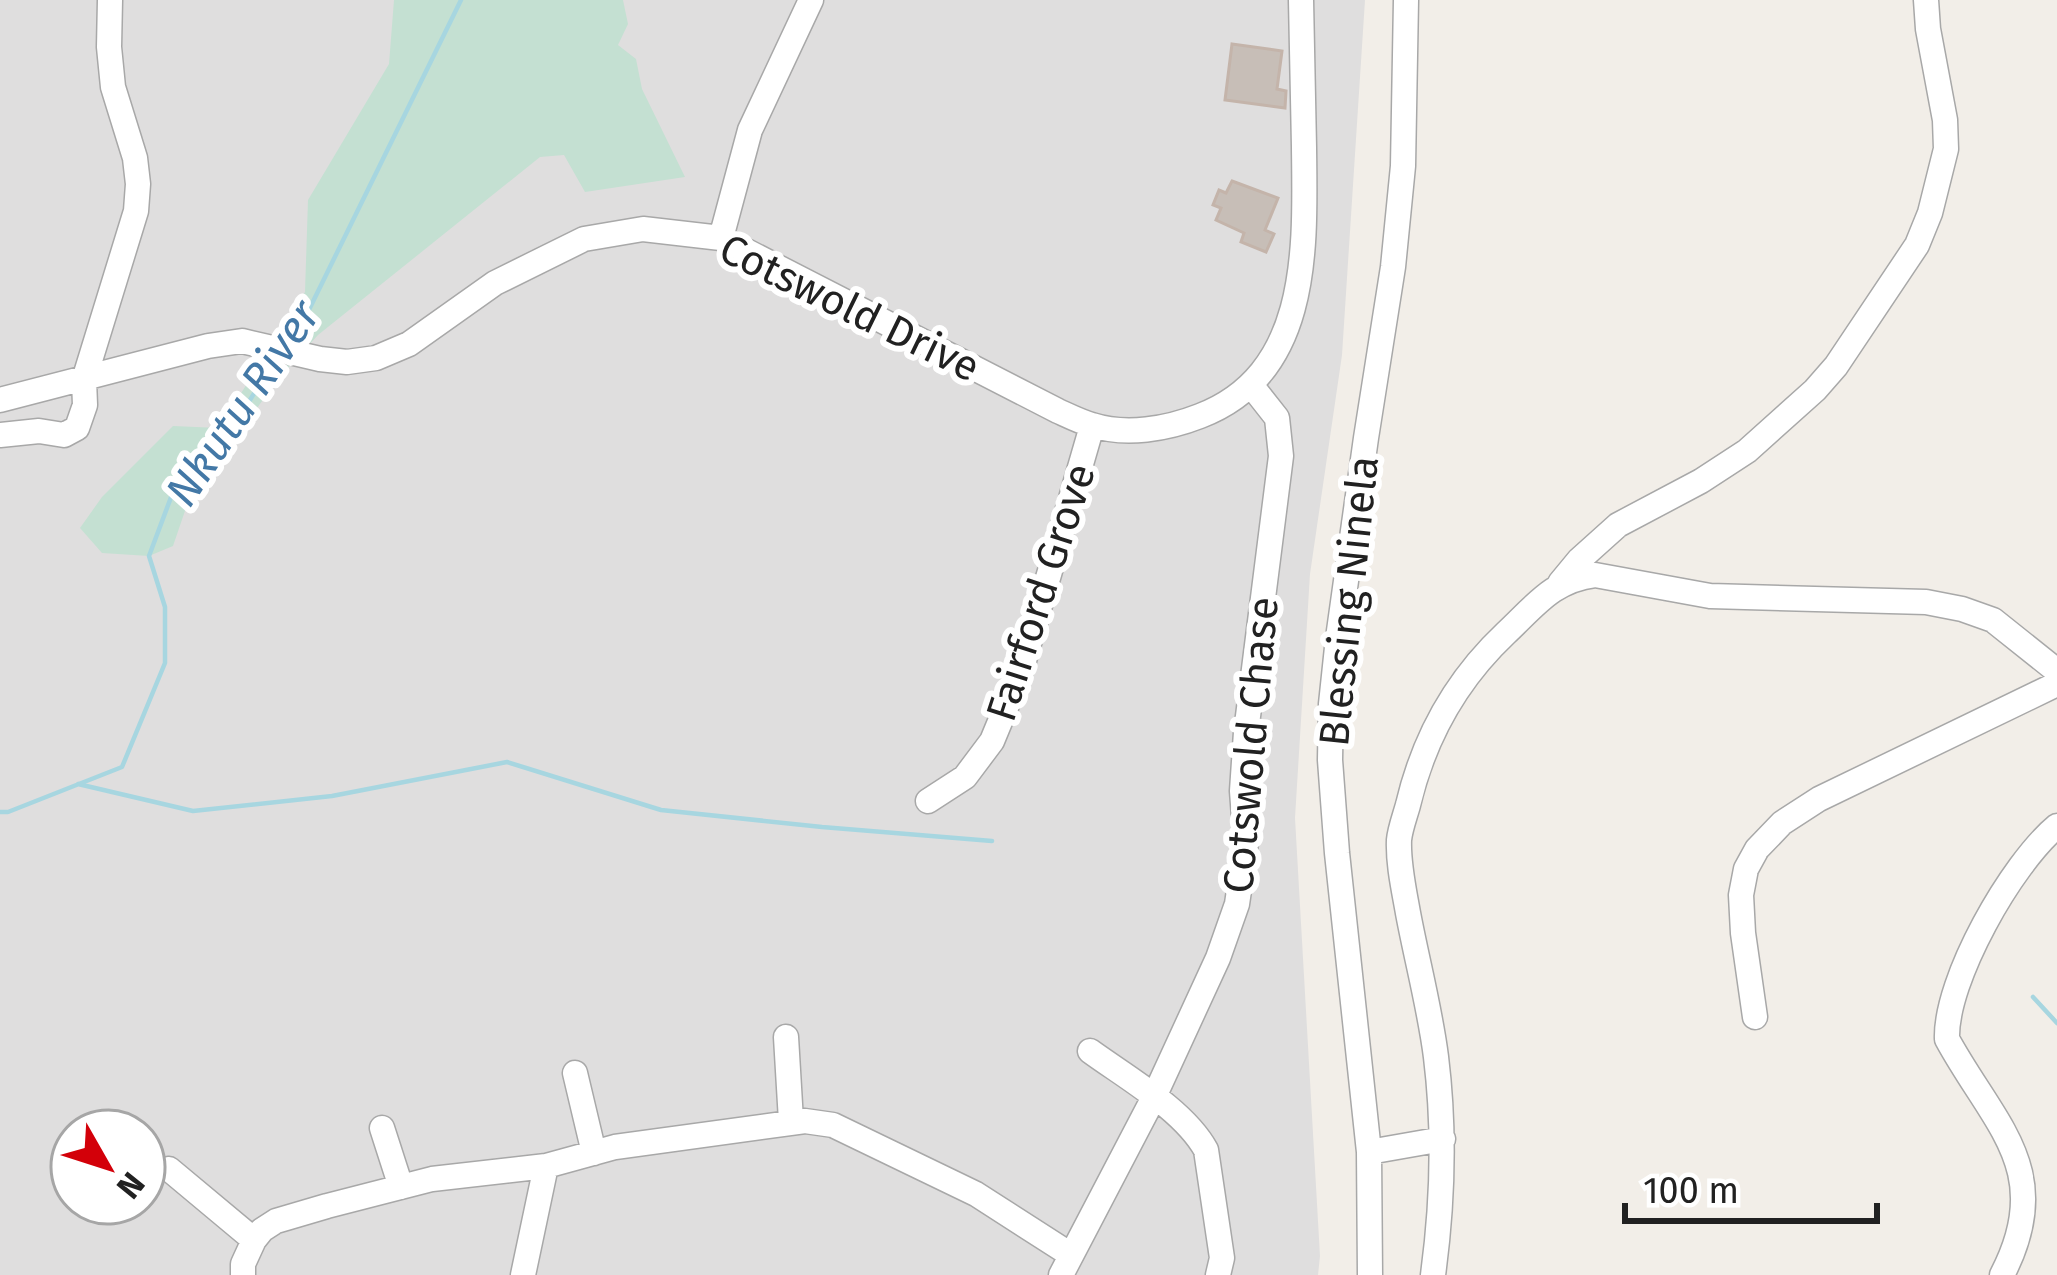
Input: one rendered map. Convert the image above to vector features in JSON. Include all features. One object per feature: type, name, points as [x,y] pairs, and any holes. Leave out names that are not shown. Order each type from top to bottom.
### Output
[{"type":"street","points":[[0,435],[64,434],[72,432],[82,417],[84,380],[136,211],[135,158],[113,87],[110,0]]},
{"type":"street","points":[[721,238],[750,130],[811,0]]},
{"type":"street","name":"Cotswold Drive","points":[[0,400],[242,341],[320,359],[376,358],[409,344],[495,283],[584,239],[644,229],[721,238],[1092,425],[1121,430],[1174,426],[1230,402],[1251,385],[1282,338],[1303,271],[1301,0]]},
{"type":"street","name":"Blessing Ninela","points":[[1370,1275],[1369,1152],[1337,854],[1331,723],[1337,638],[1393,267],[1403,166],[1406,0]]},
{"type":"street","points":[[1433,1275],[1442,1214],[1443,1138],[1435,1053],[1402,882],[1399,839],[1429,739],[1452,694],[1482,655],[1618,524],[1747,451],[1836,366],[1917,245],[1946,149],[1926,0]]},
{"type":"street","name":"Cotswold Chase","points":[[1066,1265],[1154,1097],[1237,904],[1246,843],[1242,791],[1246,732],[1281,456],[1277,418],[1251,385]]},
{"type":"street","name":"Fairford Grove","points":[[928,801],[965,777],[992,740],[1021,670],[1092,425]]},
{"type":"street","points":[[1558,584],[1594,575],[1710,596],[1867,599],[1962,608],[1994,620],[2057,671]]},
{"type":"street","points":[[1755,1017],[1741,896],[1746,868],[1757,849],[1782,823],[1820,800],[2057,684]]},
{"type":"street","points":[[2002,1275],[2021,1223],[2022,1184],[2016,1156],[2004,1128],[1947,1039],[1946,1024],[1977,937],[2010,879],[2057,826]]},
{"type":"street","points":[[785,1036],[791,1121]]},
{"type":"street","points":[[1090,1051],[1154,1097],[1207,1150],[1222,1258],[1218,1275]]},
{"type":"street","points":[[575,1072],[594,1153]]},
{"type":"street","points":[[243,1275],[254,1240],[276,1221],[432,1180],[546,1166],[616,1147],[791,1121],[833,1125],[976,1194],[1066,1265]]},
{"type":"street","points":[[382,1128],[401,1187]]},
{"type":"street","points":[[1369,1152],[1443,1138]]},
{"type":"street","points":[[523,1275],[546,1166]]},
{"type":"street","points":[[169,1169],[254,1240]]},
{"type":"shaded area","points":[[0,0],[1365,0],[1342,355],[1310,574],[1295,818],[1318,1275],[0,1275]]},
{"type":"green space","points":[[394,0],[623,0],[628,24],[618,45],[636,59],[642,89],[685,177],[585,192],[564,155],[540,157],[318,335],[278,379],[187,505],[173,546],[149,556],[102,553],[80,528],[102,497],[173,426],[219,428],[305,292],[308,200],[389,64]]},
{"type":"building","points":[[1232,44],[1282,51],[1277,89],[1286,91],[1285,108],[1225,100]]},
{"type":"building","points":[[1232,181],[1278,198],[1265,230],[1274,234],[1266,252],[1241,242],[1244,233],[1216,220],[1221,208],[1213,205],[1219,190],[1226,193]]},
{"type":"waterway","name":"Nkutu River","points":[[288,343],[301,326],[461,0]]},
{"type":"waterway","name":"Nkutu River","points":[[0,812],[122,767],[165,663],[165,607],[149,556],[173,492],[231,431],[277,356]]},
{"type":"waterway","points":[[78,784],[193,811],[332,796],[507,762],[661,810],[992,841]]},
{"type":"waterway","points":[[2033,997],[2057,1023]]}]
